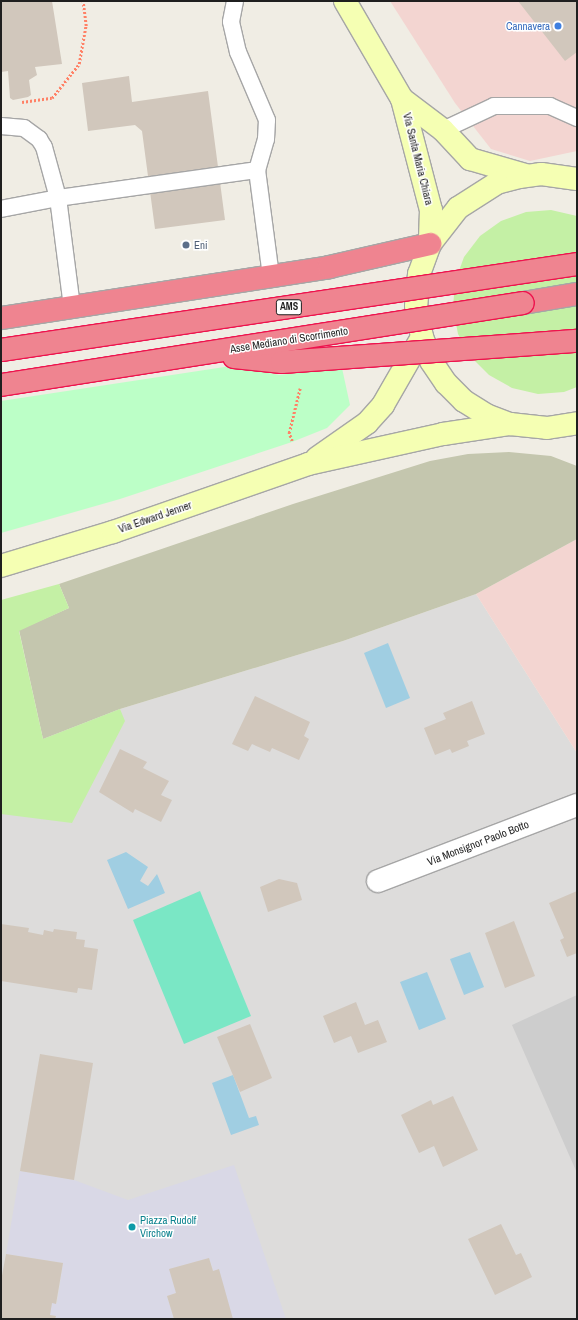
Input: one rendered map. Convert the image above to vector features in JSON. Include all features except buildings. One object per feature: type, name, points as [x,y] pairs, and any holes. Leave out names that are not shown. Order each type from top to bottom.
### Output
[{"type":"highway","points":[[1,318],[271,277],[385,256],[430,244]]},
{"type":"highway","name":"AMS","points":[[1,350],[577,264]]},
{"type":"highway","name":"Asse Mediano di Scorrimento","points":[[1,385],[577,294]]},
{"type":"highway","points":[[203,354],[282,362],[577,341]]},
{"type":"street","name":"Via Santa Maria Chiara","points":[[345,1],[402,99],[431,210],[430,244]]},
{"type":"street","name":"Via Santa Maria Chiara","points":[[402,99],[443,130],[470,159],[534,175]]},
{"type":"street","points":[[577,168],[497,183],[476,194],[458,208],[430,244],[419,274],[416,306],[422,338],[432,362],[446,383],[470,405],[486,415],[510,424],[547,428],[577,438]]},
{"type":"street","points":[[534,175],[577,179]]},
{"type":"street","name":"Via Edward Jenner","points":[[308,464],[366,423],[396,386],[422,338]]},
{"type":"street","name":"Via Edward Jenner","points":[[1,566],[113,532],[308,464],[443,434],[510,424]]},
{"type":"street","points":[[547,428],[577,424]]},
{"type":"street","name":"Via Monsignor Paolo Botto","points":[[378,881],[577,805]]},
{"type":"lane","points":[[235,1],[231,22],[238,52],[267,120],[266,139],[258,170],[271,277]]},
{"type":"lane","points":[[443,130],[494,106],[550,106],[577,118]]},
{"type":"lane","points":[[1,126],[24,128],[39,139],[44,147],[58,198],[72,307]]},
{"type":"lane","points":[[1,209],[58,198],[258,170]]},
{"type":"path","points":[[16,103],[52,98],[79,64],[86,26],[83,1]]},
{"type":"shaded area","points":[[390,1],[577,1],[577,151],[530,161],[491,149],[455,103]]},
{"type":"shaded area","points":[[509,452],[551,456],[577,466],[577,539],[476,594],[343,641],[120,709],[43,739],[19,630],[69,608],[59,584],[293,504],[430,461],[468,454]]},
{"type":"shaded area","points":[[577,539],[577,753],[476,594]]},
{"type":"shaded area","points":[[476,594],[577,753],[577,1319],[1,1319],[1,755],[120,709],[343,641]]},
{"type":"shaded area","points":[[577,995],[577,1173],[512,1025]]},
{"type":"shaded area","name":"Piazza Rudolf Virchow","points":[[234,1165],[286,1319],[230,1319],[209,1258],[170,1269],[176,1293],[167,1296],[174,1319],[55,1319],[56,1316],[50,1315],[52,1303],[57,1303],[63,1263],[6,1254],[20,1171],[74,1180],[128,1200]]},
{"type":"green space","points":[[551,210],[577,216],[577,387],[564,392],[538,394],[512,388],[489,375],[471,357],[458,334],[453,308],[455,282],[464,257],[480,236],[501,221],[526,212]]},
{"type":"green space","points":[[231,366],[279,375],[342,368],[350,405],[327,428],[292,442],[120,499],[1,533],[1,401]]},
{"type":"green space","points":[[59,584],[69,608],[19,631],[43,739],[120,709],[125,721],[72,823],[1,814],[1,600]]},
{"type":"green space","points":[[200,891],[251,1016],[184,1044],[133,920]]},
{"type":"water","points":[[388,643],[410,698],[386,708],[364,653]]},
{"type":"water","points":[[126,852],[148,867],[140,881],[148,886],[157,874],[165,893],[128,909],[107,860]]},
{"type":"water","points":[[470,952],[484,987],[464,995],[450,959]]},
{"type":"water","points":[[427,972],[446,1019],[419,1030],[400,982]]},
{"type":"water","points":[[233,1075],[249,1118],[256,1116],[259,1125],[231,1135],[212,1083]]},
{"type":"place","name":"Cannavera","points":[[558,26]]},
{"type":"place","name":"Eni","points":[[186,245]]},
{"type":"place","name":"Piazza Rudolf Virchow","points":[[132,1227]]}]
